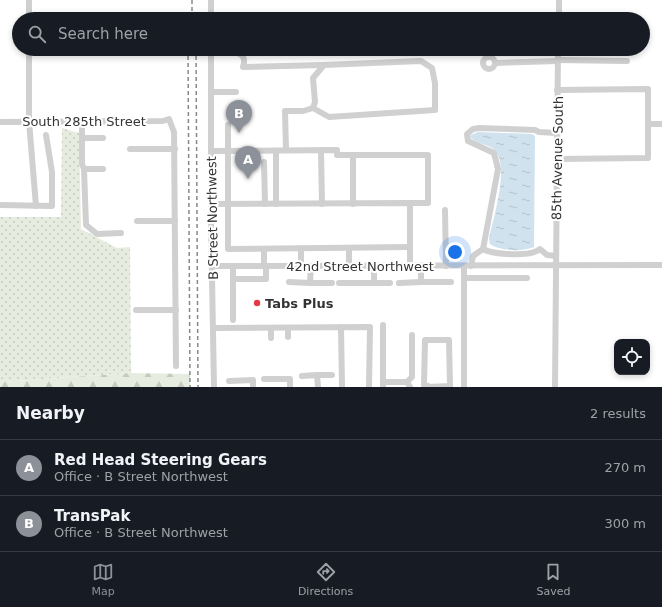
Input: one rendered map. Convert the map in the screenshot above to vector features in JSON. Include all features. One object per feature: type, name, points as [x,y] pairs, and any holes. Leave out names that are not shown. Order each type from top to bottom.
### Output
[{"type":"street","points":[[29,0],[29,12]]},
{"type":"street","points":[[211,0],[211,12]]},
{"type":"street","points":[[559,0],[559,12]]},
{"type":"street","points":[[29,56],[29,121],[36,206]]},
{"type":"street","name":"B Street Northwest","points":[[211,56],[211,204],[214,387]]},
{"type":"street","points":[[242,56],[244,58],[243,67],[421,61],[432,68],[435,83],[435,110],[329,117],[313,108],[303,111],[285,111],[286,150]]},
{"type":"street","name":"85th Avenue South","points":[[555,387],[558,56]]},
{"type":"street","points":[[495,63],[628,60]]},
{"type":"street","points":[[313,108],[313,78],[324,64]]},
{"type":"street","points":[[557,90],[648,89],[648,158],[557,159]]},
{"type":"street","points":[[211,92],[236,92]]},
{"type":"street","name":"South 285th Street","points":[[0,122],[163,121],[169,119],[174,132],[175,149]]},
{"type":"street","points":[[82,121],[82,164],[84,169],[86,225],[97,234],[121,234]]},
{"type":"street","points":[[648,124],[662,124]]},
{"type":"street","points":[[228,125],[228,249],[410,247]]},
{"type":"street","points":[[464,387],[464,278],[473,256],[483,249],[496,182],[497,161],[494,153],[468,140],[467,134],[473,129],[479,128],[535,130],[539,132],[557,133]]},
{"type":"street","points":[[0,205],[52,206],[52,172],[46,135]]},
{"type":"street","points":[[82,138],[103,138]]},
{"type":"street","points":[[130,149],[175,149],[176,366]]},
{"type":"street","points":[[276,150],[276,204]]},
{"type":"street","points":[[321,150],[322,204]]},
{"type":"street","points":[[211,151],[337,150],[337,155],[428,155],[428,203],[211,204]]},
{"type":"street","points":[[353,155],[353,204]]},
{"type":"street","points":[[264,162],[265,204]]},
{"type":"street","points":[[84,169],[102,169]]},
{"type":"street","points":[[410,203],[410,266]]},
{"type":"street","points":[[445,210],[446,266]]},
{"type":"street","points":[[137,221],[175,221]]},
{"type":"street","points":[[349,248],[349,266]]},
{"type":"street","points":[[233,279],[266,279],[264,249]]},
{"type":"street","points":[[301,249],[301,266]]},
{"type":"street","points":[[483,249],[500,254],[530,254],[540,250],[547,255],[556,256]]},
{"type":"street","name":"42nd Street Northwest","points":[[212,266],[662,265]]},
{"type":"street","points":[[233,266],[233,320]]},
{"type":"street","points":[[310,283],[311,266]]},
{"type":"street","points":[[374,266],[374,283]]},
{"type":"street","points":[[421,266],[421,282]]},
{"type":"street","points":[[464,278],[527,278]]},
{"type":"street","points":[[289,282],[332,283]]},
{"type":"street","points":[[400,283],[451,282]]},
{"type":"street","points":[[339,283],[390,283]]},
{"type":"street","points":[[136,310],[176,310]]},
{"type":"street","points":[[383,325],[383,384],[408,384],[412,377],[412,335]]},
{"type":"street","points":[[341,327],[342,387]]},
{"type":"street","points":[[213,328],[370,327],[369,387]]},
{"type":"street","points":[[270,328],[270,338]]},
{"type":"street","points":[[288,328],[288,337]]},
{"type":"street","points":[[425,340],[449,340],[450,386],[428,387],[424,385],[425,340]]},
{"type":"street","points":[[302,376],[332,375]]},
{"type":"street","points":[[317,376],[318,387]]},
{"type":"street","points":[[264,379],[290,379],[290,387]]},
{"type":"street","points":[[229,381],[253,380],[253,387]]},
{"type":"green space","points":[[62,128],[79,133],[81,229],[117,248],[130,247],[131,373],[0,382],[0,217],[61,217]]},
{"type":"green space","points":[[131,373],[190,374],[190,387],[0,387],[0,382]]},
{"type":"water","points":[[478,132],[532,134],[535,136],[534,247],[524,250],[512,250],[500,248],[490,244],[489,239],[501,182],[500,160],[493,149],[473,140],[470,137]]},
{"type":"railway","points":[[192,0],[192,12]]},
{"type":"railway","points":[[188,56],[190,387]]},
{"type":"railway","points":[[196,56],[198,387]]},
{"type":"place","name":"TransPak","points":[[239,133]]},
{"type":"place","name":"Red Head Steering Gears","points":[[248,179]]},
{"type":"place","name":"Tabs Plus","points":[[257,303]]}]
